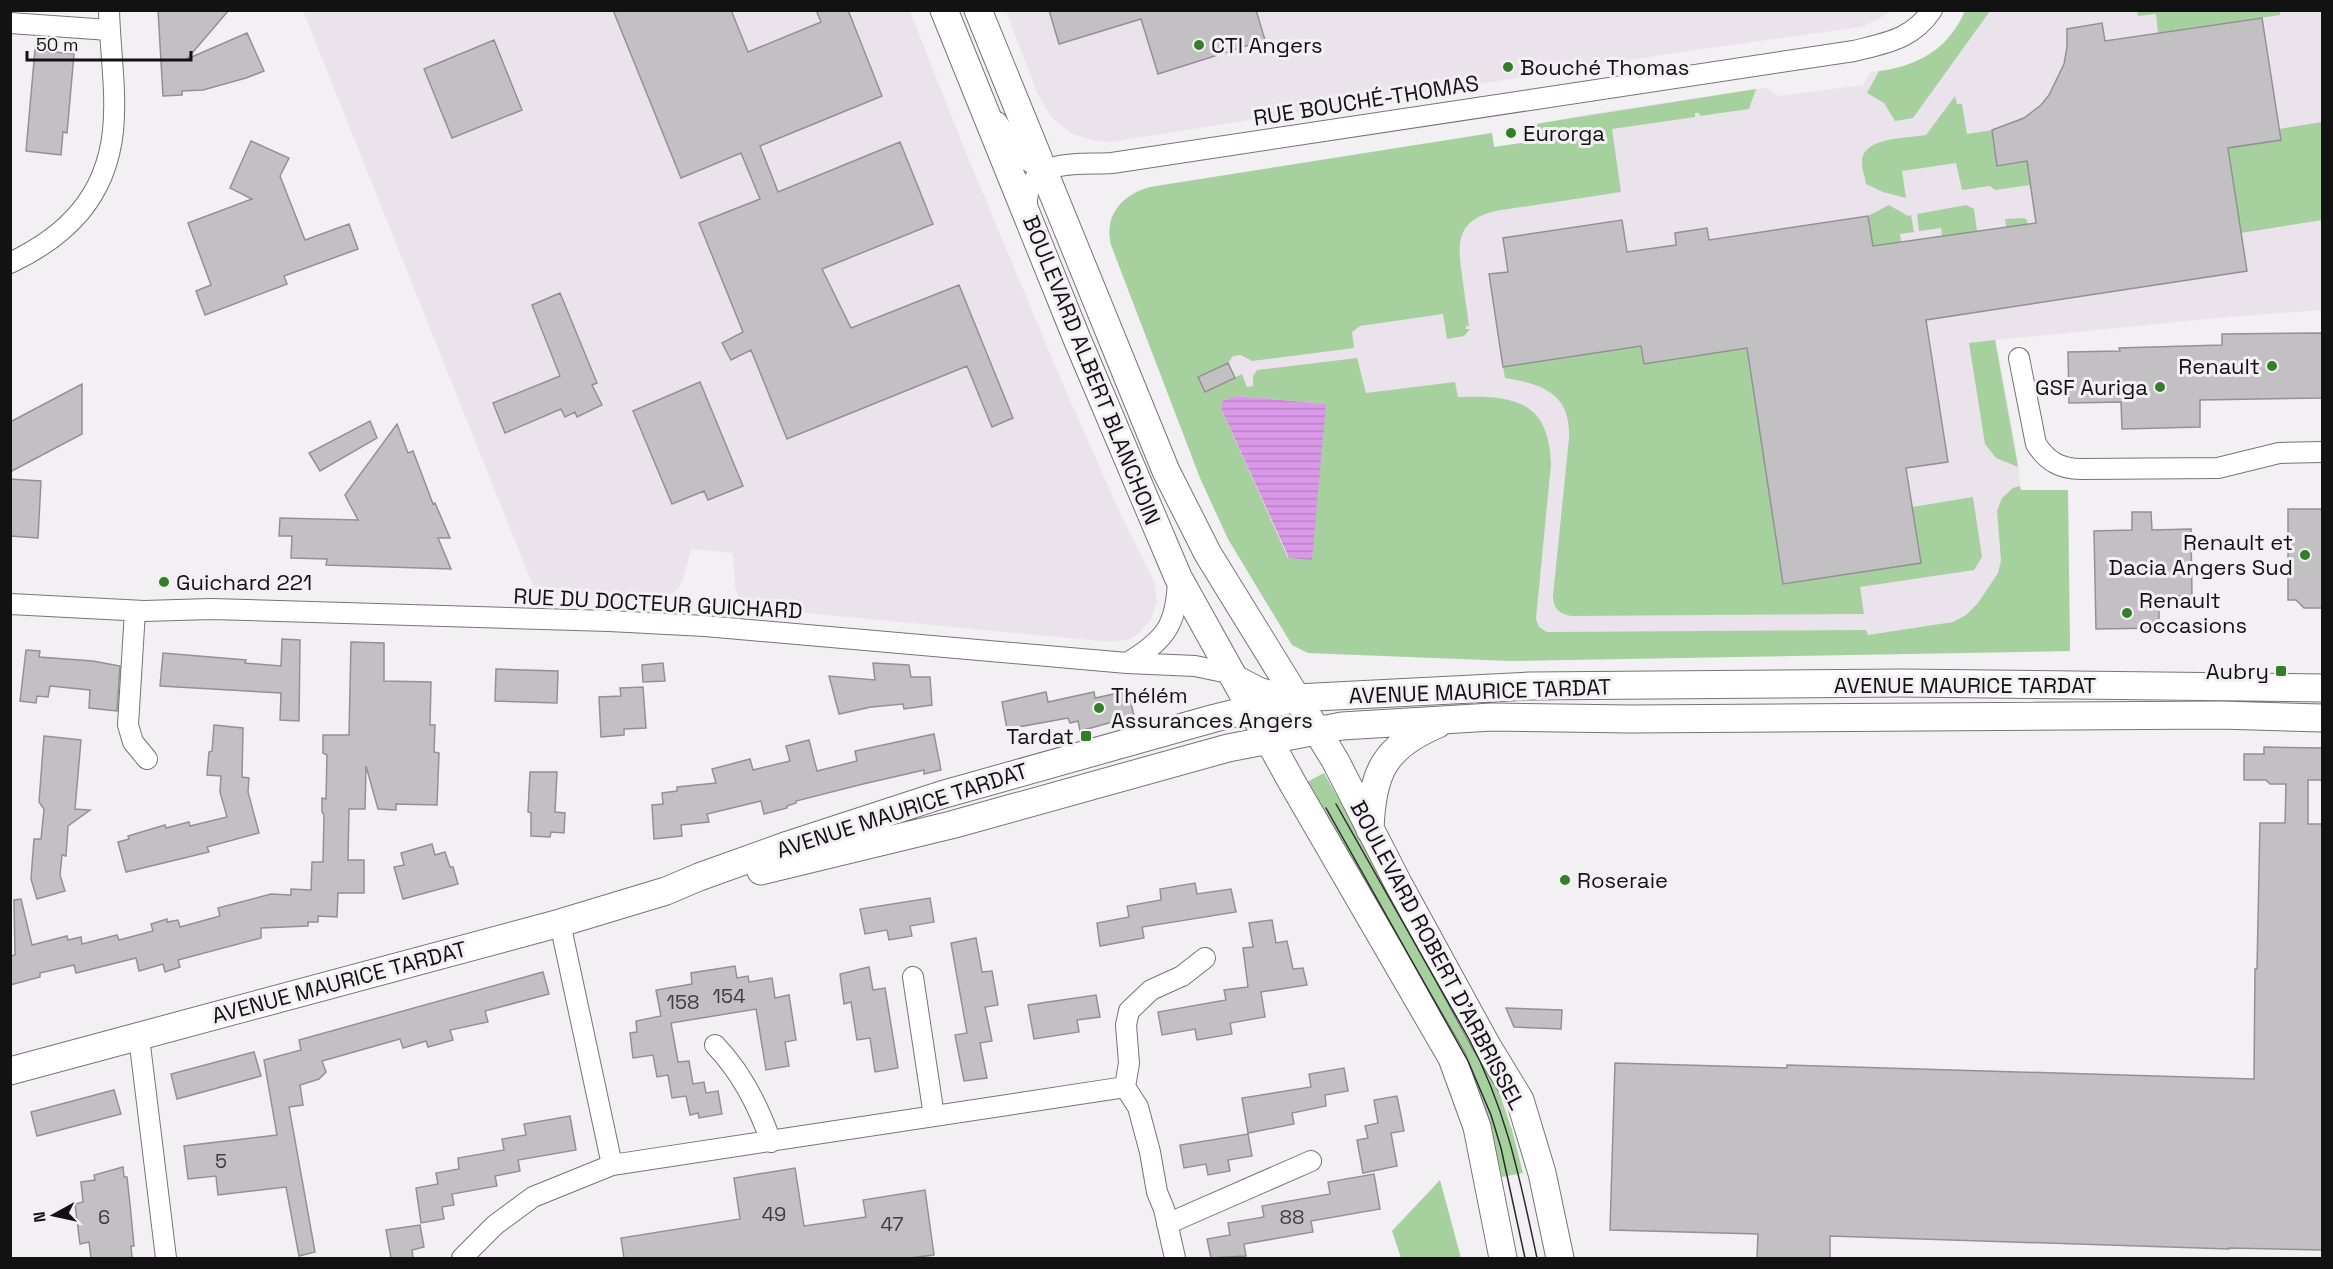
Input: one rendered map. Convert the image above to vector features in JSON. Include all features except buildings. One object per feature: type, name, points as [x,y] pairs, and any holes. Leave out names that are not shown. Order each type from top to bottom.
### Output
[{"type":"street","name":"BOULEVARD ALBERT BLANCHOIN","points":[[944,10],[1077,339],[1178,577],[1259,723]]},
{"type":"street","name":"BOULEVARD ALBERT BLANCHOIN","points":[[978,10],[1166,471],[1208,554],[1296,698]]},
{"type":"street","name":"RUE BOUCHÉ-THOMAS","points":[[1044,171],[1055,166],[1112,164],[1854,51],[1905,37],[1916,29],[1932,10]]},
{"type":"street","points":[[10,23],[109,20],[114,118],[110,146],[102,172],[83,209],[65,229],[37,250],[10,263]]},
{"type":"street","points":[[984,109],[1002,127],[1021,156],[1044,171],[1030,186],[1026,210]]},
{"type":"street","points":[[2019,358],[2036,444],[2042,453],[2059,466],[2070,469],[2218,468],[2279,453],[2322,452]]},
{"type":"street","points":[[1127,663],[1152,646],[1166,632],[1176,604],[1178,577]]},
{"type":"street","name":"RUE DU DOCTEUR GUICHARD","points":[[10,604],[135,611],[211,609],[705,626],[1127,663],[1195,666],[1233,674],[1260,688],[1296,698]]},
{"type":"street","points":[[135,611],[128,725],[132,742],[147,759]]},
{"type":"street","name":"AVENUE MAURICE TARDAT","points":[[666,891],[701,886],[951,825],[1228,748],[1296,698],[1530,687],[1902,683],[2322,688]]},
{"type":"street","name":"BOULEVARD ROBERT D'ARBRISSEL","points":[[1296,698],[1335,760],[1486,1044],[1520,1100],[1542,1173],[1560,1258]]},
{"type":"street","name":"AVENUE MAURICE TARDAT","points":[[10,1071],[560,923],[666,891],[788,845],[941,795],[1259,723],[1316,731],[1376,723],[1492,717],[1631,719],[2219,715],[2322,718]]},
{"type":"street","points":[[1371,830],[1373,796],[1380,771],[1387,759],[1408,739],[1448,720]]},
{"type":"street","name":"BOULEVARD ROBERT D'ARBRISSEL","points":[[1259,723],[1452,1058],[1477,1127],[1503,1258]]},
{"type":"street","points":[[560,923],[612,1165]]},
{"type":"street","points":[[1175,1258],[1138,1107],[1125,1088],[1129,1063],[1126,1025],[1129,1011],[1150,990],[1182,976],[1205,958]]},
{"type":"street","points":[[913,977],[934,1116]]},
{"type":"street","points":[[139,1036],[166,1258]]},
{"type":"street","points":[[715,1045],[728,1058],[746,1087],[763,1120],[771,1142]]},
{"type":"street","points":[[462,1258],[495,1225],[533,1197],[612,1165],[1125,1088]]},
{"type":"street","points":[[1167,1224],[1311,1161]]},
{"type":"shaded area","points":[[303,11],[910,11],[962,143],[1056,368],[1121,515],[1154,581],[1157,601],[1151,620],[1130,639],[1111,642],[744,607],[735,588],[733,553],[691,549],[683,580],[678,589],[663,600],[655,602],[541,593],[532,583]]},
{"type":"shaded area","points":[[1006,11],[1892,11],[1861,27],[1675,53],[1111,142],[1097,141],[1072,134],[1051,117],[1037,93]]},
{"type":"shaded area","points":[[1965,11],[2322,11],[2322,310],[1996,340],[2016,449],[2021,490],[2068,490],[2070,651],[1511,661],[1308,653],[1292,645],[1228,539],[1200,478],[1111,245],[1109,235],[1111,217],[1121,202],[1136,191],[1150,187],[1492,133],[1494,147],[1527,142],[1525,127],[1583,115],[1756,89],[1767,88],[1778,96],[1863,85],[1871,72],[1895,69],[1927,57],[1941,47],[1952,35]]},
{"type":"shaded area","points":[[1238,396],[1326,404],[1312,560],[1289,558],[1221,408],[1223,400]]},
{"type":"green space","points":[[1965,11],[1990,11],[1913,118],[1895,121],[1884,103],[1867,93],[1879,71],[1907,65],[1931,53],[1950,35]]},
{"type":"green space","points":[[2137,11],[2280,11],[2280,15],[2158,33],[2156,14],[2138,16]]},
{"type":"green space","points":[[1756,89],[1749,109],[1700,116],[1699,113],[1695,113],[1695,117],[1612,129],[1621,192],[1495,211],[1473,220],[1462,234],[1460,242],[1460,263],[1469,326],[1466,326],[1466,329],[1470,329],[1464,336],[1447,339],[1443,314],[1360,326],[1352,332],[1354,348],[1252,361],[1241,355],[1233,356],[1228,363],[1198,377],[1205,392],[1242,374],[1247,387],[1253,386],[1253,376],[1257,370],[1357,358],[1366,393],[1455,382],[1458,397],[1511,400],[1524,406],[1535,414],[1543,426],[1549,443],[1551,464],[1536,619],[1539,627],[1547,632],[1866,630],[1868,635],[1953,622],[1966,615],[1978,603],[1998,573],[2001,560],[1997,511],[2002,498],[2013,488],[2020,486],[2021,490],[2068,490],[2070,651],[1511,661],[1308,653],[1292,645],[1228,539],[1200,478],[1111,245],[1110,224],[1113,216],[1117,208],[1131,195],[1150,187],[1492,133],[1494,147],[1527,142],[1525,127]],"holes":[[[1238,396],[1326,404],[1288,558],[1221,408],[1223,400]]]},
{"type":"green space","points":[[1955,96],[1957,104],[1962,104],[1967,134],[1992,130],[2027,161],[2030,185],[1995,190],[1990,186],[1962,190],[1956,163],[1902,171],[1906,198],[1883,192],[1866,184],[1862,160],[1870,147],[1888,140],[1926,135]]},
{"type":"green space","points":[[2322,122],[2322,220],[2241,233],[2228,148],[2280,140],[2279,129]]},
{"type":"green space","points":[[1889,205],[1908,216],[1911,215],[1914,232],[1900,234],[1905,269],[1946,263],[1941,228],[1919,231],[1917,214],[1966,205],[1974,209],[1977,231],[2010,253],[2005,219],[2024,218],[2027,220],[2032,253],[1878,283],[1868,216]]},
{"type":"green space","points":[[1995,340],[2018,467],[1996,458],[1985,444],[1969,343]]},
{"type":"green space","points":[[1641,346],[1644,364],[1747,348],[1783,584],[1920,563],[1912,507],[1973,497],[1982,557],[1974,570],[1860,587],[1864,614],[1571,616],[1560,612],[1554,604],[1553,596],[1569,438],[1565,410],[1552,393],[1531,384],[1505,378],[1503,367]]},
{"type":"green space","points":[[1324,773],[1456,1004],[1498,1089],[1523,1173],[1502,1177],[1490,1128],[1305,783]]},
{"type":"green space","points":[[1440,1180],[1461,1258],[1401,1258],[1392,1231]]},
{"type":"tram line","points":[[1336,804],[1482,1066],[1511,1146],[1537,1258]]},
{"type":"tram line","points":[[1326,808],[1468,1061],[1491,1115],[1501,1148],[1525,1258]]},
{"type":"place","name":"CTI Angers","points":[[1199,45]]},
{"type":"place","name":"Bouché Thomas","points":[[1508,67]]},
{"type":"place","name":"Eurorga","points":[[1511,133]]},
{"type":"place","name":"Renault","points":[[2272,366]]},
{"type":"place","name":"GSF Auriga","points":[[2160,387]]},
{"type":"place","name":"Renault et Dacia Angers Sud","points":[[2305,555]]},
{"type":"place","name":"Guichard 221","points":[[164,582]]},
{"type":"place","name":"Renault occasions","points":[[2127,613]]},
{"type":"place","name":"Aubry","points":[[2281,671]]},
{"type":"place","name":"Thélém Assurances Angers","points":[[1099,708]]},
{"type":"place","name":"Tardat","points":[[1086,736]]},
{"type":"place","name":"Roseraie","points":[[1565,880]]}]
